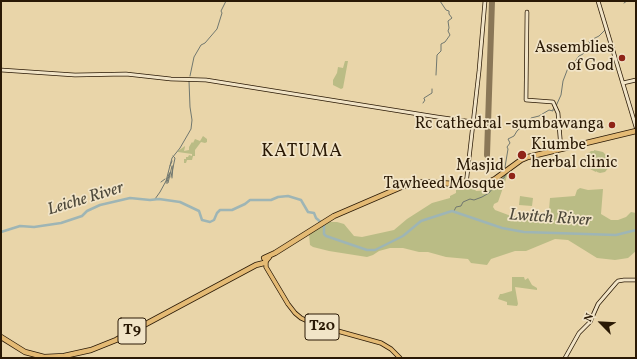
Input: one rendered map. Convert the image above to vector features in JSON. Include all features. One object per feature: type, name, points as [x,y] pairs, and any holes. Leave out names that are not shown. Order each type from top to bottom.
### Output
[{"type":"highway","points":[[264,262],[270,256],[342,212],[408,184],[427,182],[466,185],[485,184],[528,157],[636,131]]},
{"type":"highway","name":"T9","points":[[1,338],[25,352],[44,357],[64,356],[91,350],[119,338],[256,264],[264,262]]},
{"type":"main road","name":"T20","points":[[264,262],[290,307],[302,318],[316,325],[381,343],[391,349],[400,358]]},
{"type":"street","points":[[466,185],[484,1]]},
{"type":"street","points":[[599,1],[636,124]]},
{"type":"street","points":[[527,12],[526,100],[552,101],[559,115],[561,150]]},
{"type":"street","points":[[1,70],[75,75],[126,74],[171,79],[222,82],[473,122]]},
{"type":"street","points":[[624,83],[636,80]]},
{"type":"street","points":[[624,83],[636,127]]},
{"type":"street","points":[[565,358],[579,333],[590,322],[598,304],[616,283],[624,280],[636,280]]},
{"type":"green space","points":[[345,61],[348,61],[343,88],[341,89],[333,85],[333,80],[337,73],[338,67],[343,68]]},
{"type":"green space","points":[[203,136],[207,139],[207,142],[201,142],[195,150],[195,156],[193,156],[192,160],[187,160],[186,163],[184,163],[184,159],[186,159],[189,155],[192,156],[192,154],[178,151],[185,146],[184,151],[189,150],[189,147],[195,139],[200,141]]},
{"type":"green space","points":[[594,150],[603,152],[609,158],[608,159],[610,159],[610,166],[605,172],[596,172],[590,169],[591,168],[589,169],[586,165],[585,159],[587,154]]},
{"type":"green space","points":[[508,172],[498,202],[494,204],[493,207],[495,210],[511,216],[536,215],[543,213],[552,214],[549,210],[550,198],[575,196],[577,190],[580,188],[588,190],[603,189],[601,214],[611,220],[618,220],[626,217],[631,212],[636,213],[636,251],[628,258],[615,260],[597,258],[568,240],[555,239],[526,251],[515,251],[491,259],[487,265],[471,263],[468,259],[446,257],[428,252],[419,252],[403,248],[390,248],[379,251],[367,257],[329,251],[310,245],[309,234],[327,222],[344,224],[354,236],[362,237],[394,230],[407,219],[432,203],[450,198],[450,196],[456,193],[456,190],[464,190],[466,186],[473,187],[476,191],[489,190],[498,179]]},
{"type":"green space","points":[[520,196],[533,198],[532,206],[519,205]]},
{"type":"green space","points":[[512,277],[524,277],[525,280],[528,278],[532,285],[537,288],[537,290],[515,287],[518,304],[517,306],[507,305],[507,302],[498,299],[500,294],[512,291]]},
{"type":"waterway","points":[[190,76],[194,57],[201,45],[205,43],[217,29],[222,13],[221,11],[226,1]]},
{"type":"waterway","points":[[436,75],[437,55],[441,51],[441,44],[445,42],[450,35],[448,31],[448,21],[452,18],[449,11],[446,10],[440,1]]},
{"type":"waterway","points":[[556,106],[561,95],[563,81],[568,68],[571,67],[579,56],[583,54],[590,45],[589,41],[599,36],[606,29]]},
{"type":"waterway","points":[[155,199],[166,181],[172,158],[180,148],[191,129],[192,120],[189,81]]},
{"type":"waterway","points":[[423,103],[425,100],[424,98],[432,93],[432,89]]},
{"type":"waterway","points":[[506,169],[507,147],[510,143],[508,139],[514,136],[517,131],[531,118],[539,116],[549,110],[553,111],[555,108]]},
{"type":"waterway","points":[[171,177],[175,158],[173,156]]},
{"type":"waterway","points":[[170,166],[172,161]]},
{"type":"waterway","points":[[166,183],[168,183],[172,166]]},
{"type":"waterway","points":[[172,178],[173,166]]},
{"type":"waterway","points":[[167,182],[169,173]]},
{"type":"waterway","points":[[166,182],[169,174]]},
{"type":"waterway","points":[[454,211],[456,207],[461,206],[463,202],[470,199],[474,200],[489,193],[496,184],[496,181],[504,178],[506,174]]},
{"type":"waterway","points":[[161,182],[165,179]]},
{"type":"waterway","name":"Lwitch River","points":[[1,232],[20,226],[34,227],[61,223],[82,216],[87,211],[100,205],[130,198],[150,200],[159,199],[180,202],[199,211],[202,220],[210,222],[214,220],[220,210],[232,210],[250,200],[271,200],[278,197],[288,196],[301,200],[308,212],[314,213],[316,218],[324,225],[324,234],[326,236],[367,250],[375,250],[403,236],[421,221],[452,211],[502,228],[524,232],[616,235],[636,230]]},
{"type":"runway","points":[[487,155],[492,1]]},
{"type":"place","name":"Assemblies of God","points":[[622,58]]},
{"type":"place","name":"Rc cathedral -sumbawanga","points":[[612,125]]},
{"type":"place","name":"Kiumbe herbal clinic","points":[[522,155]]},
{"type":"place","name":"Masjid Tawheed Mosque","points":[[512,176]]},
{"type":"district","name":"KATUMA","points":[[302,153]]},
{"type":"water label","name":"Leiche River","points":[[86,200]]}]
